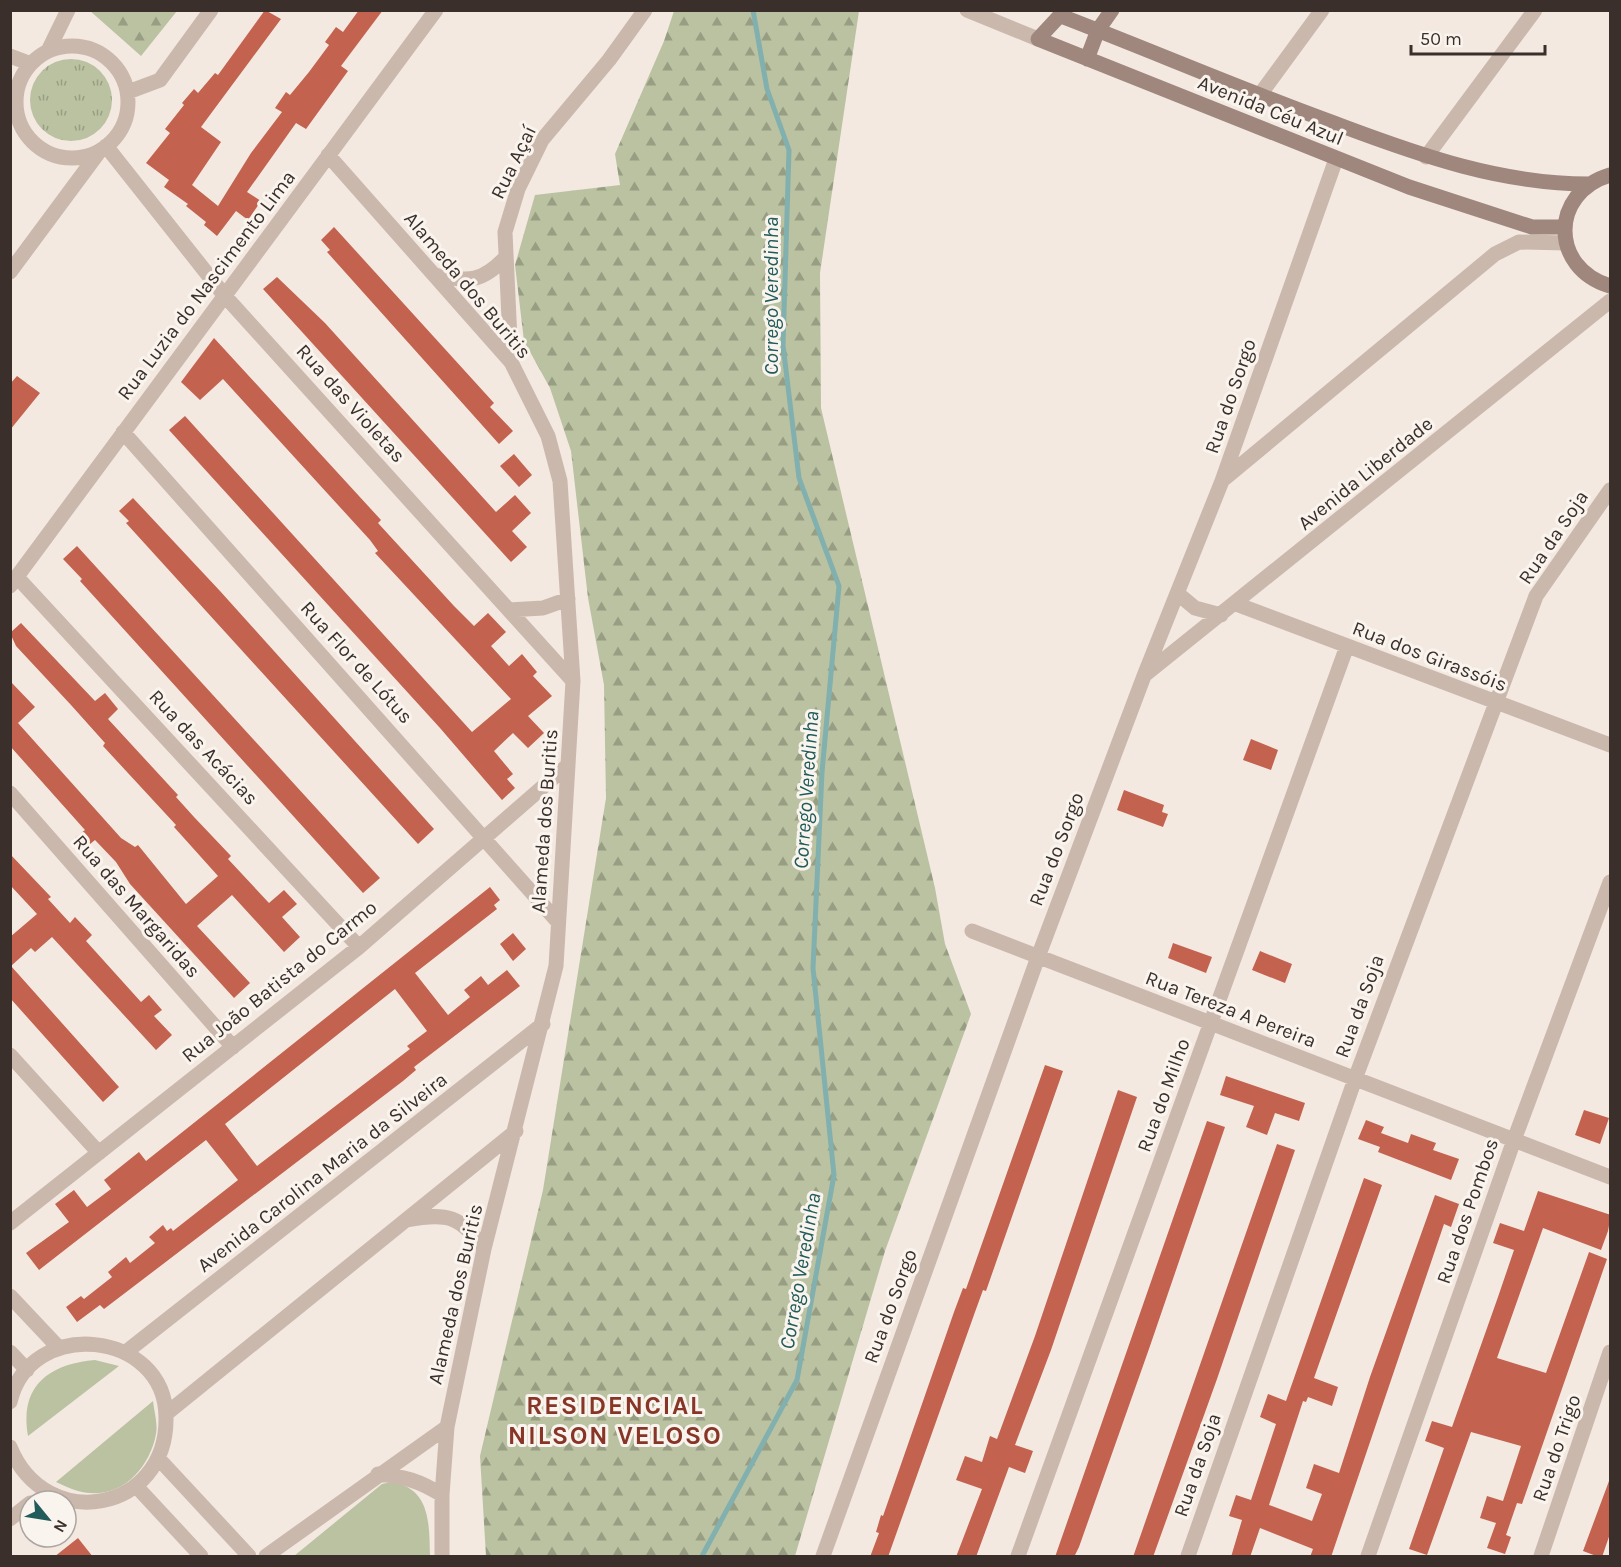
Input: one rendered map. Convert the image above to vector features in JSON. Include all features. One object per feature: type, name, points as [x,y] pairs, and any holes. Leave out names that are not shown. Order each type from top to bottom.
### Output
[{"type":"street","points":[[10,92],[26,70],[48,51],[68,10]]},
{"type":"street","points":[[128,92],[160,80],[211,10]]},
{"type":"street","name":"Rua Luzia do Nascimento Lima","points":[[14,581],[436,10]]},
{"type":"street","name":"Rua Açaí","points":[[511,362],[505,232],[518,189],[542,140],[609,60],[645,10]]},
{"type":"street","name":"Avenida Céu Azul","points":[[967,10],[1408,187],[1532,227],[1565,227]]},
{"type":"street","points":[[1087,59],[1098,30],[1112,10]]},
{"type":"street","points":[[1259,96],[1322,10]]},
{"type":"street","points":[[1426,157],[1535,10]]},
{"type":"street","points":[[1038,39],[1058,12]]},
{"type":"street","name":"Avenida Céu Azul","points":[[1058,12],[1259,96],[1426,157],[1507,178],[1563,184],[1589,184]]},
{"type":"street","points":[[10,272],[102,149],[123,126],[129,109],[128,92],[122,75],[112,61],[98,51],[82,46],[65,46],[48,51]]},
{"type":"street","points":[[10,56],[26,70]]},
{"type":"street","points":[[26,70],[16,94],[16,111],[22,128],[33,142],[47,153],[64,158],[82,158],[102,149]]},
{"type":"street","name":"Rua das Violetas","points":[[102,149],[224,295],[573,681]]},
{"type":"street","name":"Alameda dos Buritis","points":[[328,155],[511,362],[548,436],[560,481],[573,681],[556,966],[516,1131],[484,1249],[447,1427],[441,1495],[442,1557]]},
{"type":"street","name":"Rua do Sorgo","points":[[824,1556],[1038,957],[1144,676],[1222,481],[1336,159]]},
{"type":"street","points":[[1610,174],[1589,184],[1577,195],[1569,210],[1565,227],[1566,243],[1572,259],[1583,272],[1597,282],[1611,286]]},
{"type":"street","points":[[1222,481],[1495,254],[1519,242],[1566,243]]},
{"type":"street","points":[[434,275],[470,281],[492,272],[506,257]]},
{"type":"street","name":"Avenida Liberdade","points":[[1144,676],[1611,301]]},
{"type":"street","name":"Rua Flor de Lótus","points":[[123,432],[485,836],[558,922]]},
{"type":"street","name":"Rua da Soja","points":[[1188,1557],[1355,1078],[1536,596],[1611,490]]},
{"type":"street","name":"Rua das Acácias","points":[[14,581],[359,947]]},
{"type":"street","points":[[1177,593],[1195,608],[1221,615]]},
{"type":"street","points":[[509,610],[543,608],[568,599]]},
{"type":"street","name":"Rua dos Girassóis","points":[[1236,604],[1494,703],[1611,745]]},
{"type":"street","name":"Rua do Milho","points":[[1018,1557],[1347,646]]},
{"type":"street","name":"Rua João Batista do Carmo","points":[[10,1222],[359,947],[568,765]]},
{"type":"street","name":"Rua das Margaridas","points":[[10,793],[233,1047]]},
{"type":"street","name":"Rua dos Pombos","points":[[1368,1557],[1514,1140],[1611,882]]},
{"type":"street","name":"Rua Tereza A Pereira","points":[[972,931],[1611,1177]]},
{"type":"street","name":"Avenida Carolina Maria da Silveira","points":[[126,1352],[543,1024]]},
{"type":"street","points":[[10,1055],[99,1153]]},
{"type":"street","points":[[166,1414],[516,1131]]},
{"type":"street","points":[[404,1221],[447,1216],[460,1221],[484,1249]]},
{"type":"street","points":[[10,1296],[59,1348]]},
{"type":"street","points":[[10,1401],[27,1370],[42,1357],[59,1348],[82,1343],[105,1344],[126,1352],[146,1368],[160,1390],[166,1414],[166,1437],[158,1458],[136,1486],[115,1498],[91,1503],[78,1502]]},
{"type":"street","points":[[10,1352],[27,1370]]},
{"type":"street","name":"Rua do Trigo","points":[[1541,1557],[1611,1352]]},
{"type":"street","points":[[266,1557],[378,1474],[447,1427]]},
{"type":"street","points":[[10,1447],[32,1489]]},
{"type":"street","points":[[158,1458],[249,1557]]},
{"type":"street","points":[[378,1474],[402,1476],[420,1481],[441,1495]]},
{"type":"street","points":[[136,1486],[201,1557]]},
{"type":"green space","points":[[89,10],[177,10],[177,11],[141,56]]},
{"type":"green space","points":[[674,11],[859,11],[820,273],[821,408],[935,888],[945,944],[971,1014],[885,1251],[795,1556],[486,1556],[480,1456],[543,1190],[606,798],[604,685],[588,598],[571,451],[550,388],[524,341],[515,265],[535,195],[620,185],[615,154],[664,41]]},
{"type":"green space","points":[[71,59],[87,62],[100,71],[109,84],[112,100],[109,116],[100,129],[87,138],[71,141],[55,138],[42,129],[33,116],[30,100],[33,84],[42,71],[55,62]]},
{"type":"green space","points":[[95,1360],[119,1366],[28,1436],[26,1419],[28,1404],[33,1391],[41,1381],[64,1367]]},
{"type":"green space","points":[[153,1401],[156,1430],[152,1448],[139,1471],[129,1480],[118,1488],[93,1493],[78,1491],[78,1489],[56,1482]]},
{"type":"green space","points":[[391,1482],[414,1492],[421,1500],[428,1520],[430,1556],[294,1556],[382,1484]]},
{"type":"building","points":[[265,10],[281,19],[201,127],[221,142],[192,185],[218,206],[251,153],[282,112],[275,108],[286,92],[290,95],[309,72],[329,45],[325,42],[336,27],[343,32],[359,10],[383,10],[341,66],[348,71],[306,129],[296,123],[247,192],[261,201],[248,220],[236,211],[217,236],[204,225],[206,222],[186,206],[188,204],[164,187],[169,180],[146,163],[170,133],[165,129],[184,105],[182,103],[194,89],[198,93],[215,73],[218,75]]},
{"type":"building","points":[[334,227],[494,403],[490,407],[513,431],[499,444],[327,252],[330,250],[321,240]]},
{"type":"building","points":[[277,277],[325,323],[496,512],[515,495],[531,513],[512,531],[527,547],[511,562],[263,289]]},
{"type":"building","points":[[214,338],[381,520],[378,523],[454,606],[474,626],[488,613],[506,632],[491,646],[509,666],[522,654],[537,672],[533,676],[552,696],[528,716],[544,733],[528,748],[513,733],[494,751],[513,774],[507,779],[515,788],[502,800],[440,728],[169,430],[185,416],[472,732],[511,699],[375,553],[378,551],[370,540],[223,379],[200,400],[181,382]]},
{"type":"building","points":[[17,376],[40,393],[10,430],[10,384]]},
{"type":"building","points":[[514,454],[532,475],[519,487],[500,466]]},
{"type":"building","points":[[133,498],[434,829],[418,844],[126,523],[129,521],[119,511]]},
{"type":"building","points":[[77,546],[380,878],[363,893],[80,581],[82,579],[63,559]]},
{"type":"building","points":[[21,623],[95,701],[105,693],[118,709],[108,719],[178,795],[176,797],[231,856],[228,859],[269,903],[284,890],[297,904],[282,917],[300,937],[284,952],[232,895],[197,926],[250,983],[234,998],[130,884],[116,862],[95,840],[84,849],[75,838],[85,830],[10,746],[10,681],[35,707],[18,723],[121,838],[135,847],[138,845],[186,904],[218,876],[174,827],[176,825],[103,746],[105,743],[16,646],[10,633]]},
{"type":"building","points":[[1251,739],[1278,750],[1271,770],[1243,760]]},
{"type":"building","points":[[1124,790],[1164,805],[1162,812],[1168,814],[1163,827],[1117,810]]},
{"type":"building","points":[[10,854],[51,897],[48,899],[70,923],[75,917],[92,935],[86,941],[141,1002],[149,995],[162,1010],[154,1016],[172,1035],[156,1050],[52,937],[35,952],[31,948],[11,966],[119,1087],[103,1102],[10,998],[10,937],[37,914],[10,885]]},
{"type":"building","points":[[490,887],[500,900],[494,905],[497,909],[415,973],[448,1015],[470,997],[464,990],[481,976],[488,985],[507,970],[520,986],[414,1067],[416,1070],[403,1081],[104,1309],[100,1305],[77,1322],[66,1307],[81,1296],[84,1299],[112,1277],[108,1272],[126,1257],[130,1263],[155,1243],[149,1237],[163,1225],[167,1231],[171,1228],[173,1231],[238,1180],[206,1140],[39,1270],[26,1253],[69,1222],[55,1204],[74,1190],[87,1207],[111,1189],[104,1180],[139,1152],[146,1161]],"holes":[[[395,989],[427,1031],[407,1046],[410,1049],[257,1166],[225,1124]]]},
{"type":"building","points":[[513,933],[526,949],[513,961],[500,944]]},
{"type":"building","points":[[1173,943],[1212,957],[1206,973],[1168,958]]},
{"type":"building","points":[[1260,951],[1292,964],[1285,983],[1252,970]]},
{"type":"building","points":[[1045,1065],[1063,1071],[986,1291],[983,1290],[888,1557],[870,1557],[879,1533],[876,1532],[881,1515],[883,1516],[963,1288],[966,1289]]},
{"type":"building","points":[[1226,1076],[1305,1103],[1299,1121],[1275,1113],[1267,1135],[1246,1127],[1254,1106],[1220,1095]]},
{"type":"building","points":[[1118,1090],[1137,1097],[1051,1350],[1015,1445],[1033,1451],[1025,1473],[1009,1467],[976,1557],[956,1557],[982,1489],[956,1480],[965,1456],[982,1462],[990,1436],[997,1439],[1035,1336]]},
{"type":"building","points":[[1584,1110],[1609,1118],[1600,1144],[1575,1135]]},
{"type":"building","points":[[1366,1120],[1384,1127],[1381,1133],[1408,1143],[1411,1134],[1436,1143],[1433,1150],[1459,1159],[1451,1180],[1378,1152],[1380,1147],[1358,1139]]},
{"type":"building","points":[[1207,1121],[1225,1127],[1150,1346],[1079,1547],[1074,1557],[1055,1557]]},
{"type":"building","points":[[1277,1144],[1295,1150],[1217,1379],[1153,1557],[1133,1557]]},
{"type":"building","points":[[1364,1178],[1382,1185],[1314,1378],[1338,1387],[1332,1406],[1308,1397],[1306,1402],[1303,1401],[1269,1505],[1312,1521],[1322,1494],[1306,1488],[1314,1464],[1339,1473],[1370,1377],[1435,1195],[1459,1204],[1451,1227],[1444,1224],[1331,1557],[1310,1557],[1313,1549],[1260,1528],[1250,1557],[1231,1557],[1242,1520],[1229,1516],[1236,1495],[1251,1500],[1276,1424],[1260,1417],[1268,1394],[1286,1401]]},
{"type":"building","points":[[1538,1191],[1611,1215],[1608,1231],[1601,1250],[1543,1228],[1497,1358],[1546,1373],[1589,1252],[1607,1259],[1522,1504],[1517,1503],[1506,1535],[1511,1537],[1505,1554],[1487,1548],[1496,1523],[1480,1518],[1487,1496],[1503,1501],[1521,1446],[1471,1432],[1427,1555],[1409,1549],[1444,1448],[1425,1441],[1432,1421],[1452,1427],[1498,1297],[1514,1250],[1493,1243],[1500,1223],[1524,1231]]},
{"type":"building","points":[[1609,1481],[1611,1531],[1602,1557],[1599,1557],[1583,1551]]},
{"type":"building","points":[[78,1538],[93,1557],[54,1557],[64,1549],[78,1549]]},
{"type":"waterway","name":"Corrego Veredinha","points":[[702,1556],[797,1380],[834,1175],[813,968],[822,772],[839,586],[799,478],[783,345],[789,150],[767,89],[753,10]]},
{"type":"district","name":"RESIDENCIAL NILSON VELOSO","points":[[615,1420]]}]
